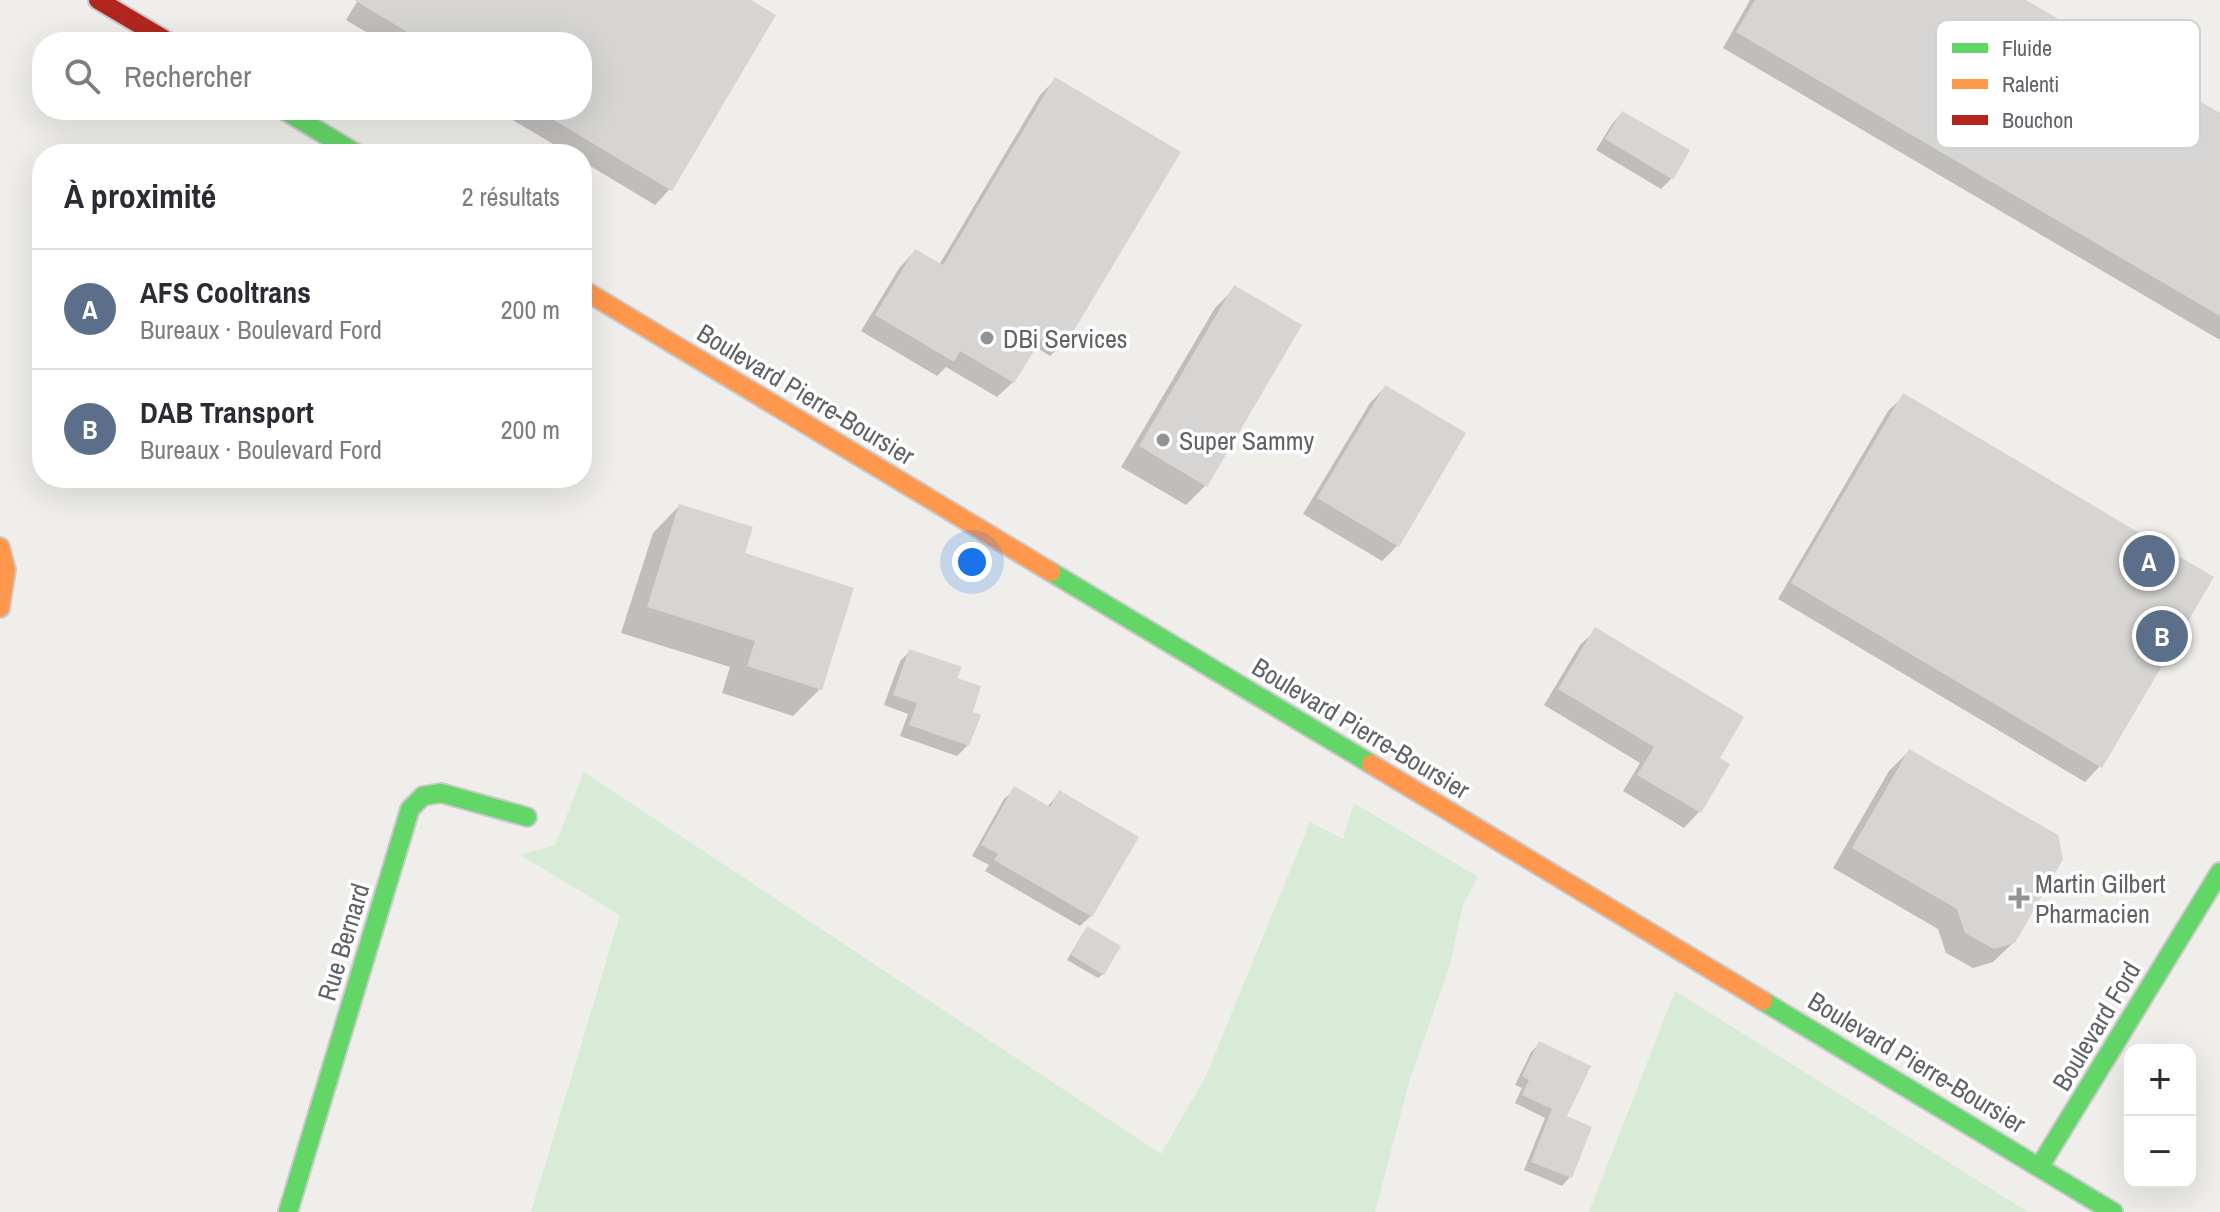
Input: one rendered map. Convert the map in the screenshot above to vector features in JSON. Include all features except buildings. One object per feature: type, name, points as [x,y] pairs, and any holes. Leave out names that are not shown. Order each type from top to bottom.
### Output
[{"type":"street","points":[[98,0],[152,32]]},
{"type":"street","points":[[301,120],[340,144]]},
{"type":"street","name":"Boulevard Pierre-Boursier","points":[[592,295],[2113,1212]]},
{"type":"street","points":[[0,547],[6,570],[0,608]]},
{"type":"street","name":"Rue Bernard","points":[[288,1212],[410,809],[417,799],[428,792],[527,817]]},
{"type":"street","name":"Boulevard Ford","points":[[2040,1166],[2220,872]]},
{"type":"green space","points":[[584,772],[1161,1154],[1206,1076],[1310,822],[1343,839],[1354,803],[1478,877],[1463,904],[1450,965],[1410,1079],[1375,1212],[531,1212],[620,915],[520,855],[555,845]]},
{"type":"green space","points":[[1675,991],[2028,1212],[1589,1212]]},
{"type":"traffic: fast","points":[[301,120],[340,144]]},
{"type":"traffic: fast","points":[[1051,572],[1371,764]]},
{"type":"traffic: fast","points":[[288,1212],[410,809],[423,796],[441,793],[527,817]]},
{"type":"traffic: fast","points":[[2040,1166],[2220,872]]},
{"type":"traffic: fast","points":[[1763,1001],[2113,1212]]},
{"type":"traffic: slow","points":[[592,295],[1051,572]]},
{"type":"traffic: slow","points":[[0,547],[6,570],[0,608]]},
{"type":"traffic: slow","points":[[1371,764],[1763,1001]]},
{"type":"traffic: jam","points":[[98,0],[152,32]]},
{"type":"place","name":"DBi Services","points":[[987,338]]},
{"type":"place","name":"Super Sammy","points":[[1163,440]]},
{"type":"place","name":"AFS Cooltrans","points":[[2149,561]]},
{"type":"place","name":"DAB Transport","points":[[2162,636]]},
{"type":"place","name":"Martin Gilbert Pharmacien","points":[[2019,898]]}]
